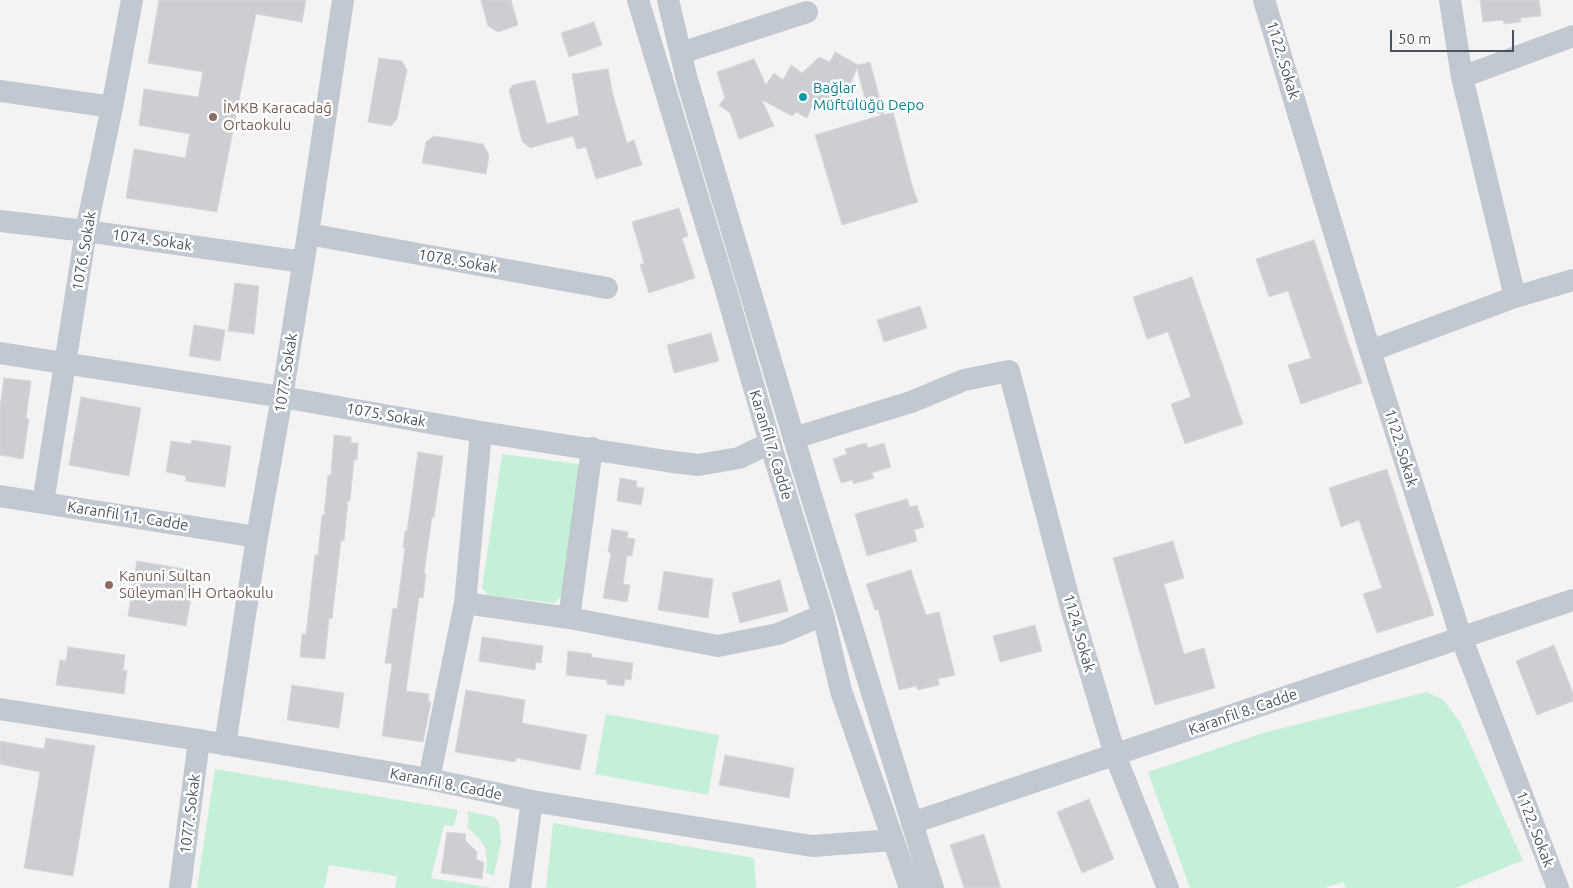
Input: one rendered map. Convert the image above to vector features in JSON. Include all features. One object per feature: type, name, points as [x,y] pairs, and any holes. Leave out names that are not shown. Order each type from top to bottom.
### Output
[{"type":"street","name":"1076. Sokak","points":[[43,503],[86,231],[132,0]]},
{"type":"street","name":"1077. Sokak","points":[[224,745],[256,537],[282,397],[308,234],[342,0]]},
{"type":"street","name":"Karanfil 7. Cadde","points":[[638,0],[823,615],[840,691],[910,888]]},
{"type":"street","name":"Karanfil 7. Cadde","points":[[668,0],[690,89],[794,438],[933,888]]},
{"type":"street","name":"1122. Sokak","points":[[1264,0],[1370,351],[1460,637],[1558,888]]},
{"type":"street","points":[[1450,0],[1462,77],[1515,297]]},
{"type":"street","points":[[681,53],[808,12]]},
{"type":"street","points":[[1462,77],[1573,36]]},
{"type":"street","points":[[0,91],[112,107]]},
{"type":"street","name":"1074. Sokak","points":[[0,221],[86,231],[303,262]]},
{"type":"street","name":"1078. Sokak","points":[[308,234],[607,288]]},
{"type":"street","points":[[1370,351],[1515,297],[1573,280]]},
{"type":"street","name":"1075. Sokak","points":[[0,353],[282,397],[481,432],[698,465],[739,458],[770,443]]},
{"type":"street","name":"1124. Sokak","points":[[794,438],[911,402],[964,380],[1009,371],[1072,611],[1115,755],[1168,888]]},
{"type":"street","points":[[429,779],[466,603],[481,432]]},
{"type":"street","points":[[569,618],[592,448]]},
{"type":"street","name":"Karanfil 11. Cadde","points":[[0,496],[256,537]]},
{"type":"street","name":"Karanfil 8. Cadde","points":[[912,823],[1573,600]]},
{"type":"street","points":[[466,603],[569,618],[718,646],[778,634],[823,615]]},
{"type":"street","name":"Karanfil 8. Cadde","points":[[0,709],[199,740],[429,779],[532,801],[812,846],[893,840]]},
{"type":"street","name":"1077. Sokak","points":[[180,888],[199,740]]},
{"type":"street","points":[[520,888],[532,801]]},
{"type":"green space","points":[[502,454],[579,464],[565,593],[554,603],[488,595],[482,588]]},
{"type":"green space","points":[[1427,692],[1443,700],[1460,722],[1523,860],[1456,888],[1346,888],[1343,882],[1324,888],[1190,888],[1148,772],[1263,733]]},
{"type":"green space","points":[[606,714],[719,735],[708,795],[595,774]]},
{"type":"green space","points":[[215,769],[458,810],[454,826],[444,825],[431,878],[493,888],[395,888],[397,876],[329,865],[324,888],[197,888]]},
{"type":"green space","points":[[467,811],[494,817],[499,822],[501,842],[494,875],[486,873],[487,860],[485,848],[479,838],[467,827],[469,819]]},
{"type":"green space","points":[[553,823],[754,858],[756,888],[546,888]]},
{"type":"building","points":[[159,0],[306,0],[302,22],[256,14],[217,212],[126,198],[134,149],[185,158],[190,134],[139,125],[144,89],[198,97],[203,72],[148,63]]},
{"type":"building","points":[[481,0],[511,0],[518,25],[498,32],[488,26]]},
{"type":"building","points":[[1480,0],[1539,0],[1541,16],[1520,18],[1521,22],[1504,24],[1503,20],[1483,22]]},
{"type":"building","points":[[594,22],[602,45],[569,57],[561,33]]},
{"type":"building","points":[[835,52],[858,65],[870,62],[884,115],[893,112],[918,202],[842,225],[815,135],[882,115],[867,107],[857,68],[846,95],[842,93],[836,106],[815,99],[807,118],[796,112],[792,116],[762,100],[774,126],[739,139],[730,113],[719,105],[725,98],[717,72],[754,59],[766,85],[774,73],[783,80],[791,65],[802,73],[819,57],[830,62]]},
{"type":"building","points":[[379,58],[402,61],[407,70],[397,119],[391,126],[368,122]]},
{"type":"building","points":[[608,69],[613,95],[627,143],[634,140],[642,165],[596,179],[586,147],[577,149],[573,136],[530,148],[522,141],[509,90],[513,85],[535,80],[547,124],[579,115],[572,74]]},
{"type":"building","points":[[434,136],[483,144],[489,155],[486,174],[422,163],[426,142]]},
{"type":"building","points":[[679,208],[688,236],[682,238],[695,278],[649,293],[640,265],[644,263],[632,222]]},
{"type":"building","points":[[1314,240],[1362,383],[1301,404],[1288,365],[1311,358],[1288,291],[1269,297],[1256,259]]},
{"type":"building","points":[[1192,277],[1243,424],[1185,444],[1171,404],[1191,397],[1168,332],[1147,339],[1133,297]]},
{"type":"building","points":[[235,283],[259,286],[254,334],[228,331]]},
{"type":"building","points":[[920,306],[927,328],[884,342],[877,320]]},
{"type":"building","points":[[194,325],[225,330],[220,361],[189,356]]},
{"type":"building","points":[[711,333],[719,361],[674,373],[667,345]]},
{"type":"building","points":[[4,378],[31,381],[26,418],[29,419],[23,459],[0,455],[0,407]]},
{"type":"building","points":[[81,397],[141,408],[129,476],[69,465]]},
{"type":"building","points":[[334,435],[351,437],[351,443],[358,443],[357,460],[354,460],[344,541],[341,540],[332,619],[329,618],[325,659],[300,657],[302,634],[306,634],[315,555],[318,555],[328,475],[331,475]]},
{"type":"building","points":[[192,440],[231,446],[225,487],[185,481],[186,476],[166,472],[171,441],[191,444]]},
{"type":"building","points":[[866,443],[868,448],[884,443],[891,467],[872,473],[874,478],[853,484],[853,480],[841,483],[833,459],[847,454],[845,449]]},
{"type":"building","points":[[418,452],[443,456],[434,517],[432,517],[424,574],[426,574],[423,598],[419,597],[406,691],[429,694],[428,702],[431,702],[423,742],[382,736],[392,664],[385,663],[393,608],[397,609],[405,548],[403,548],[405,531],[407,531]]},
{"type":"building","points":[[1387,469],[1434,615],[1377,633],[1363,594],[1382,588],[1359,520],[1341,527],[1329,488]]},
{"type":"building","points":[[620,478],[637,481],[636,487],[644,488],[641,505],[617,501]]},
{"type":"building","points":[[907,499],[910,507],[917,505],[924,527],[914,530],[917,541],[867,556],[855,514]]},
{"type":"building","points":[[612,529],[628,532],[627,538],[635,539],[632,556],[627,556],[623,584],[630,585],[627,602],[603,598],[611,553],[608,552]]},
{"type":"building","points":[[1173,541],[1184,578],[1164,584],[1184,654],[1204,648],[1215,688],[1155,705],[1113,558]]},
{"type":"building","points":[[137,561],[196,571],[186,626],[128,616]]},
{"type":"building","points":[[911,570],[926,615],[939,612],[955,675],[938,679],[939,685],[918,690],[916,686],[899,690],[878,609],[875,610],[866,584]]},
{"type":"building","points":[[664,571],[713,579],[708,618],[658,610]]},
{"type":"building","points":[[780,580],[788,611],[740,623],[732,593]]},
{"type":"building","points":[[1035,625],[1042,651],[1000,662],[993,636]]},
{"type":"building","points":[[482,637],[543,646],[541,663],[536,662],[535,670],[479,661]]},
{"type":"building","points":[[1554,645],[1573,693],[1573,701],[1537,715],[1516,661]]},
{"type":"building","points":[[68,647],[125,655],[123,671],[127,670],[124,694],[56,685],[60,660],[66,661]]},
{"type":"building","points":[[568,651],[592,654],[591,657],[633,663],[631,680],[625,679],[624,686],[607,684],[607,680],[566,675]]},
{"type":"building","points":[[292,685],[344,693],[339,728],[287,720]]},
{"type":"building","points":[[466,690],[525,700],[522,723],[587,735],[580,770],[516,758],[515,762],[455,752]]},
{"type":"building","points":[[46,738],[95,746],[73,876],[24,868],[40,772],[0,764],[0,741],[44,749]]},
{"type":"building","points":[[725,755],[794,768],[789,798],[719,785]]},
{"type":"building","points":[[1089,799],[1114,859],[1082,873],[1057,812]]},
{"type":"building","points":[[447,832],[466,834],[465,840],[477,852],[476,859],[484,863],[482,879],[441,873]]},
{"type":"building","points":[[984,834],[1001,888],[964,888],[950,845]]},
{"type":"place","name":"Bağlar Müftülüğü Depo","points":[[803,97]]},
{"type":"place","name":"İMKB Karacadağ Ortaokulu","points":[[213,117]]},
{"type":"place","name":"Kanuni Sultan Süleyman İH Ortaokulu","points":[[109,585]]}]
